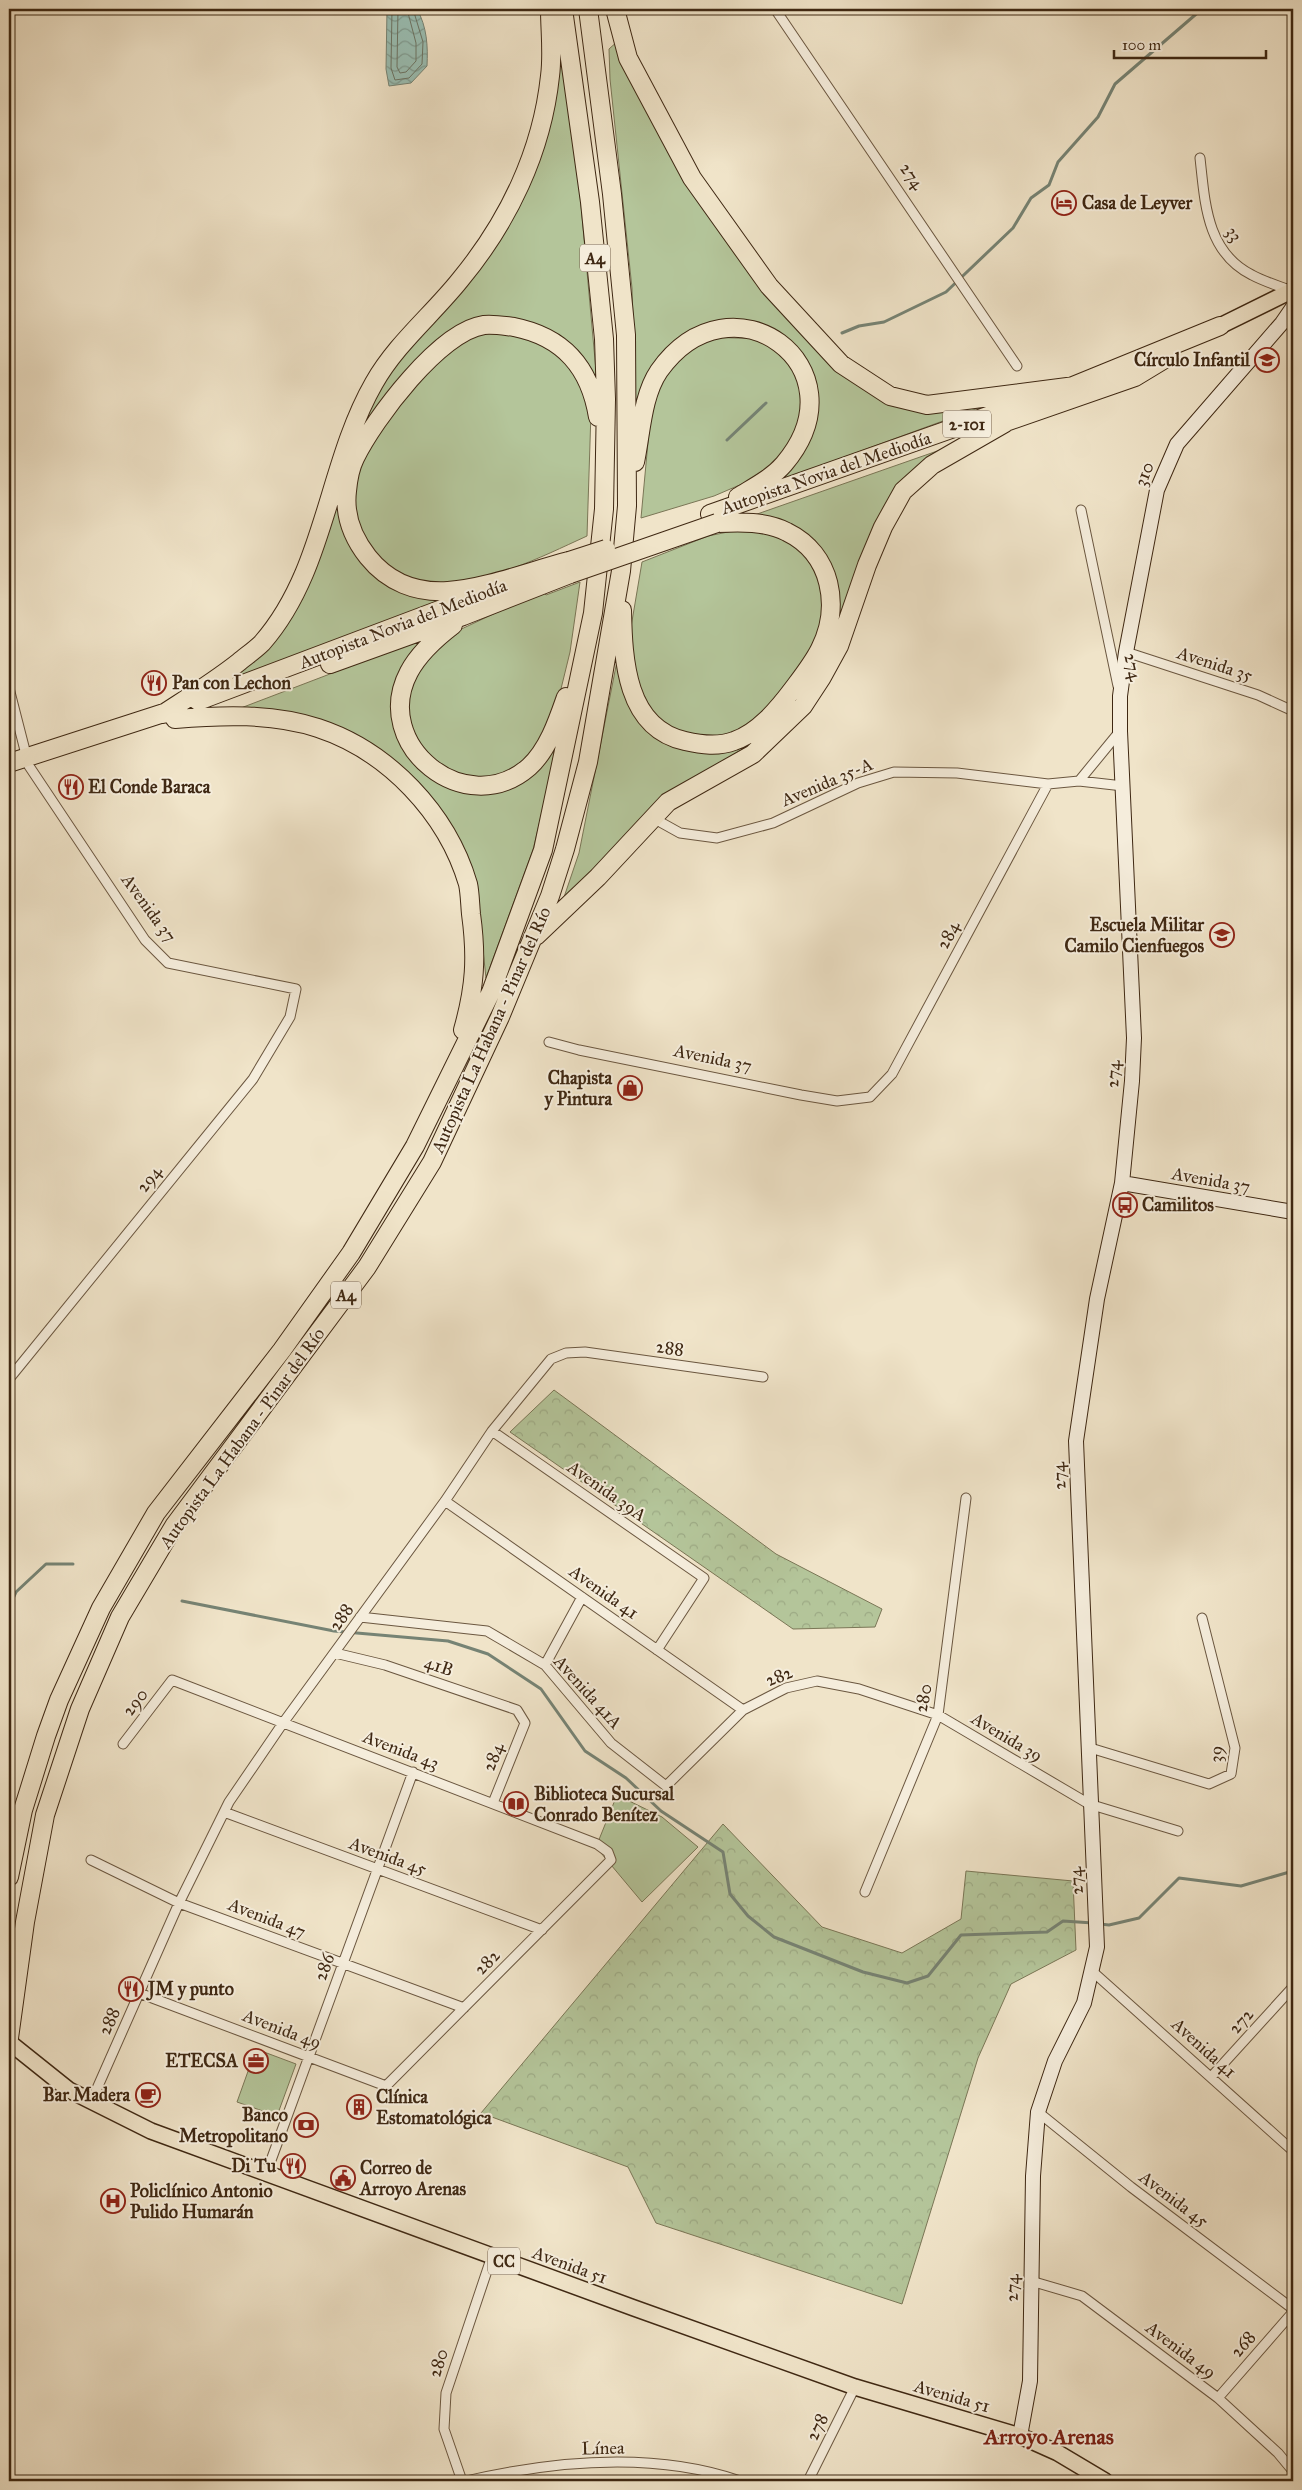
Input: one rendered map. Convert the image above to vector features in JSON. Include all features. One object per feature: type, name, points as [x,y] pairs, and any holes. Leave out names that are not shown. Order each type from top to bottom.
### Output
[{"type":"highway","points":[[169,716],[260,644],[286,611],[303,576],[355,427],[375,381],[402,345],[459,281],[487,245],[512,204],[535,144],[545,108],[550,75],[550,9]]},
{"type":"highway","name":"Autopista La Habana - Pinar del Río","points":[[9,1877],[23,1810],[46,1736],[59,1700],[101,1608],[156,1513],[282,1350],[351,1253],[415,1146],[490,992],[543,850],[593,613],[604,509],[606,399],[604,339],[590,202],[563,9]]},
{"type":"highway","name":"Autopista La Habana - Pinar del Río","points":[[9,2038],[37,1853],[46,1814],[80,1709],[120,1617],[174,1526],[367,1267],[432,1162],[500,1017],[532,940],[566,849],[588,762],[621,571],[627,506],[626,335],[612,194],[588,9]]},
{"type":"highway","points":[[615,9],[628,58],[692,178],[769,286],[841,364],[890,396],[927,405],[1075,386]]},
{"type":"highway","points":[[570,567],[447,591],[420,589],[396,582],[372,562],[358,544],[349,525],[346,492],[355,458],[394,398],[436,353],[458,336],[483,325],[526,330],[544,336],[560,346],[574,358],[588,381],[595,398],[598,419],[604,509]]},
{"type":"highway","name":"Autopista Novia del Mediodía","points":[[714,518],[1075,386],[1220,326]]},
{"type":"highway","name":"Autopista Novia del Mediodía","points":[[714,518],[1005,423],[1135,377],[1220,326]]},
{"type":"highway","points":[[627,506],[648,397],[658,372],[688,341],[701,334],[726,327],[751,328],[774,339],[798,360],[805,374],[810,392],[808,420],[798,446],[783,465],[714,518]]},
{"type":"highway","points":[[532,940],[598,878],[668,802],[753,754],[803,706],[839,646],[867,565],[883,527],[903,491],[916,477],[932,465],[1005,423]]},
{"type":"highway","points":[[621,571],[623,631],[627,668],[634,698],[642,712],[651,723],[675,739],[702,745],[735,741],[759,726],[779,707],[803,676],[820,649],[830,622],[832,597],[818,557],[807,544],[786,532],[764,524],[714,518]]},
{"type":"highway","name":"2-101","points":[[570,567],[714,518]]},
{"type":"highway","name":"Autopista Novia del Mediodía","points":[[169,716],[570,567]]},
{"type":"highway","name":"Autopista Novia del Mediodía","points":[[9,763],[28,761],[169,716],[463,616],[570,567]]},
{"type":"highway","points":[[463,616],[422,653],[409,672],[401,693],[400,708],[408,739],[416,754],[428,768],[466,785],[489,786],[512,778],[525,770],[546,744],[558,719],[593,613]]},
{"type":"highway","points":[[169,716],[223,715],[266,718],[318,728],[356,745],[400,775],[431,811],[452,844],[468,884],[476,950],[473,995],[462,1033],[415,1146]]},
{"type":"highway","name":"Autopista Novia del Mediodía","points":[[9,773],[28,761]]},
{"type":"main road","name":"2-101","points":[[1220,326],[1293,290]]},
{"type":"main road","name":"Avenida 51","points":[[9,2042],[69,2090],[151,2132],[855,2387],[1020,2436],[1058,2453],[1105,2481]]},
{"type":"street","name":"274","points":[[775,9],[1016,366]]},
{"type":"street","name":"33","points":[[1200,158],[1212,234],[1232,261],[1251,275],[1293,290]]},
{"type":"street","name":"310","points":[[1120,696],[1126,652],[1157,490],[1177,444],[1282,323],[1293,307]]},
{"type":"street","name":"274","points":[[1020,2436],[1030,2381],[1033,2176],[1038,2112],[1055,2061],[1084,2002],[1097,1947],[1097,1910],[1089,1804],[1076,1441],[1097,1299],[1122,1183],[1132,1081],[1134,1038],[1120,696],[1081,510]]},
{"type":"street","name":"Avenida 35","points":[[1126,652],[1258,695],[1293,711]]},
{"type":"street","name":"Avenida 37","points":[[9,688],[28,761],[145,940],[168,963],[296,990]]},
{"type":"street","points":[[1079,781],[1120,731]]},
{"type":"street","name":"Avenida 35-A","points":[[653,818],[680,833],[717,838],[773,823],[858,783],[894,772],[958,773],[1048,784],[1079,781],[1123,786]]},
{"type":"street","name":"284","points":[[870,1097],[892,1074],[1048,784]]},
{"type":"street","name":"294","points":[[9,1379],[253,1079],[290,1017],[296,990]]},
{"type":"street","name":"Avenida 37","points":[[549,1042],[579,1050],[801,1095],[837,1101],[870,1097]]},
{"type":"street","name":"Avenida 37","points":[[1122,1183],[1293,1212]]},
{"type":"street","name":"288","points":[[91,2102],[179,1903],[224,1812],[283,1724],[445,1501],[492,1431],[551,1359],[566,1353],[585,1352],[763,1377]]},
{"type":"street","name":"Avenida 39A","points":[[492,1431],[704,1578],[657,1650]]},
{"type":"street","name":"280","points":[[865,1892],[938,1715],[966,1498]]},
{"type":"street","name":"Avenida 41","points":[[445,1501],[744,1710]]},
{"type":"street","points":[[545,1665],[582,1597]]},
{"type":"street","name":"Avenida 41A","points":[[360,1617],[487,1631],[545,1665],[611,1743],[666,1786]]},
{"type":"street","name":"39","points":[[1087,1746],[1209,1784],[1231,1774],[1235,1748],[1202,1618]]},
{"type":"street","name":"41B","points":[[335,1653],[385,1665],[517,1710],[525,1723]]},
{"type":"street","name":"Avenida 43","points":[[172,1680],[597,1844],[608,1852],[611,1860]]},
{"type":"street","name":"290","points":[[123,1744],[172,1680]]},
{"type":"street","name":"Avenida 39","points":[[816,1682],[859,1689],[938,1715],[1089,1804],[1178,1831]]},
{"type":"street","name":"282","points":[[666,1786],[744,1710],[786,1688],[816,1682]]},
{"type":"street","name":"284","points":[[493,1803],[525,1723]]},
{"type":"street","name":"286","points":[[266,2174],[413,1772]]},
{"type":"street","name":"Avenida 45","points":[[224,1812],[542,1930]]},
{"type":"street","name":"Avenida 47","points":[[91,1860],[179,1903],[464,2008]]},
{"type":"street","name":"282","points":[[386,2086],[611,1860]]},
{"type":"street","name":"Avenida 41","points":[[1092,1971],[1212,2076],[1293,2151]]},
{"type":"street","name":"272","points":[[1212,2076],[1293,1987]]},
{"type":"street","name":"Avenida 49","points":[[139,1992],[386,2086]]},
{"type":"street","name":"Avenida 45","points":[[1038,2112],[1130,2187],[1293,2311]]},
{"type":"street","name":"280","points":[[462,2481],[444,2429],[446,2393],[492,2256]]},
{"type":"street","name":"Avenida 49","points":[[1032,2281],[1082,2296],[1218,2398],[1278,2453],[1293,2471]]},
{"type":"street","name":"268","points":[[1218,2398],[1293,2311]]},
{"type":"street","name":"278","points":[[808,2481],[855,2387]]},
{"type":"street","name":"Línea","points":[[466,2481],[504,2473],[595,2463],[682,2467],[740,2481]]},
{"type":"green space","points":[[619,40],[766,288],[890,402],[992,403],[768,485],[813,421],[784,341],[699,329],[636,414],[632,288],[610,79],[609,49]]},
{"type":"green space","points":[[560,52],[577,161],[597,382],[516,321],[435,346],[343,490],[380,576],[464,593],[229,680],[281,627],[375,395],[403,353],[504,224]]},
{"type":"green space","points":[[510,331],[538,340],[564,357],[581,382],[591,412],[587,536],[512,569],[472,580],[432,584],[408,580],[393,572],[381,561],[365,542],[357,528],[353,514],[352,499],[354,480],[359,464],[384,423],[437,361],[469,338],[484,333]]},
{"type":"green space","points":[[707,337],[763,339],[793,364],[805,400],[790,449],[763,475],[714,496],[641,518],[652,399],[664,373]]},
{"type":"green space","points":[[943,449],[919,469],[849,600],[813,684],[760,739],[712,767],[560,909],[579,853],[620,646],[638,713],[722,750],[823,655],[822,550],[743,519]]},
{"type":"green space","points":[[748,528],[774,532],[799,546],[825,588],[825,612],[817,641],[773,706],[728,739],[680,735],[647,708],[635,685],[629,639],[642,562],[708,536]]},
{"type":"green space","points":[[580,582],[570,652],[559,697],[532,756],[514,771],[488,780],[440,769],[412,737],[407,691],[432,652],[453,633],[542,591],[546,595]]},
{"type":"green space","points":[[432,635],[404,670],[412,759],[498,789],[563,723],[533,850],[486,978],[479,913],[471,871],[379,750],[233,711]]},
{"type":"green space","points":[[554,1390],[776,1554],[882,1609],[875,1627],[793,1629],[510,1432]]},
{"type":"green space","points":[[617,1795],[662,1817],[698,1847],[642,1902],[596,1847]]},
{"type":"green space","points":[[723,1824],[822,1927],[902,1953],[961,1919],[966,1871],[1073,1881],[1076,1950],[1011,1984],[978,2058],[902,2304],[656,2223],[628,2167],[481,2113]]},
{"type":"green space","points":[[256,2049],[296,2064],[277,2116],[237,2102]]},
{"type":"water","points":[[387,9],[417,9],[423,23],[427,44],[427,66],[411,83],[389,86],[386,69]]},
{"type":"waterway","points":[[842,333],[859,326],[884,322],[946,292],[1013,228],[1031,198],[1049,185],[1058,162],[1098,117],[1115,84],[1202,9]]},
{"type":"waterway","points":[[727,440],[766,403]]},
{"type":"waterway","points":[[9,1607],[16,1592],[46,1564],[73,1564]]},
{"type":"waterway","points":[[182,1601],[334,1631],[448,1641],[488,1654],[541,1689],[585,1751],[626,1778],[661,1811],[723,1852],[730,1894],[748,1916],[774,1937],[863,1972],[907,1983],[928,1976],[961,1935],[1047,1932],[1063,1921],[1093,1923]]},
{"type":"waterway","points":[[1100,1924],[1109,1925],[1139,1918],[1179,1878],[1241,1886],[1293,1871]]},
{"type":"place","name":"Casa de Leyver","points":[[1064,203]]},
{"type":"place","name":"Círculo Infantil","points":[[1267,360]]},
{"type":"place","name":"Pan con Lechon","points":[[154,683]]},
{"type":"place","name":"El Conde Baraca","points":[[71,787]]},
{"type":"place","name":"Escuela Militar Camilo Cienfuegos","points":[[1222,935]]},
{"type":"place","name":"Chapista y Pintura","points":[[630,1088]]},
{"type":"place","name":"Camilitos","points":[[1125,1205]]},
{"type":"place","name":"Biblioteca Sucursal Conrado Benítez","points":[[516,1804]]},
{"type":"place","name":"JM y punto","points":[[131,1989]]},
{"type":"place","name":"ETECSA","points":[[256,2061]]},
{"type":"place","name":"Bar Madera","points":[[148,2095]]},
{"type":"place","name":"Clínica Estomatológica","points":[[359,2107]]},
{"type":"place","name":"Banco Metropolitano","points":[[306,2125]]},
{"type":"place","name":"Di Tu","points":[[293,2166]]},
{"type":"place","name":"Correo de Arroyo Arenas","points":[[343,2178]]},
{"type":"place","name":"Policlínico Antonio Pulido Humarán","points":[[113,2201]]},
{"type":"district","name":"Arroyo Arenas","points":[[1049,2436]]}]
